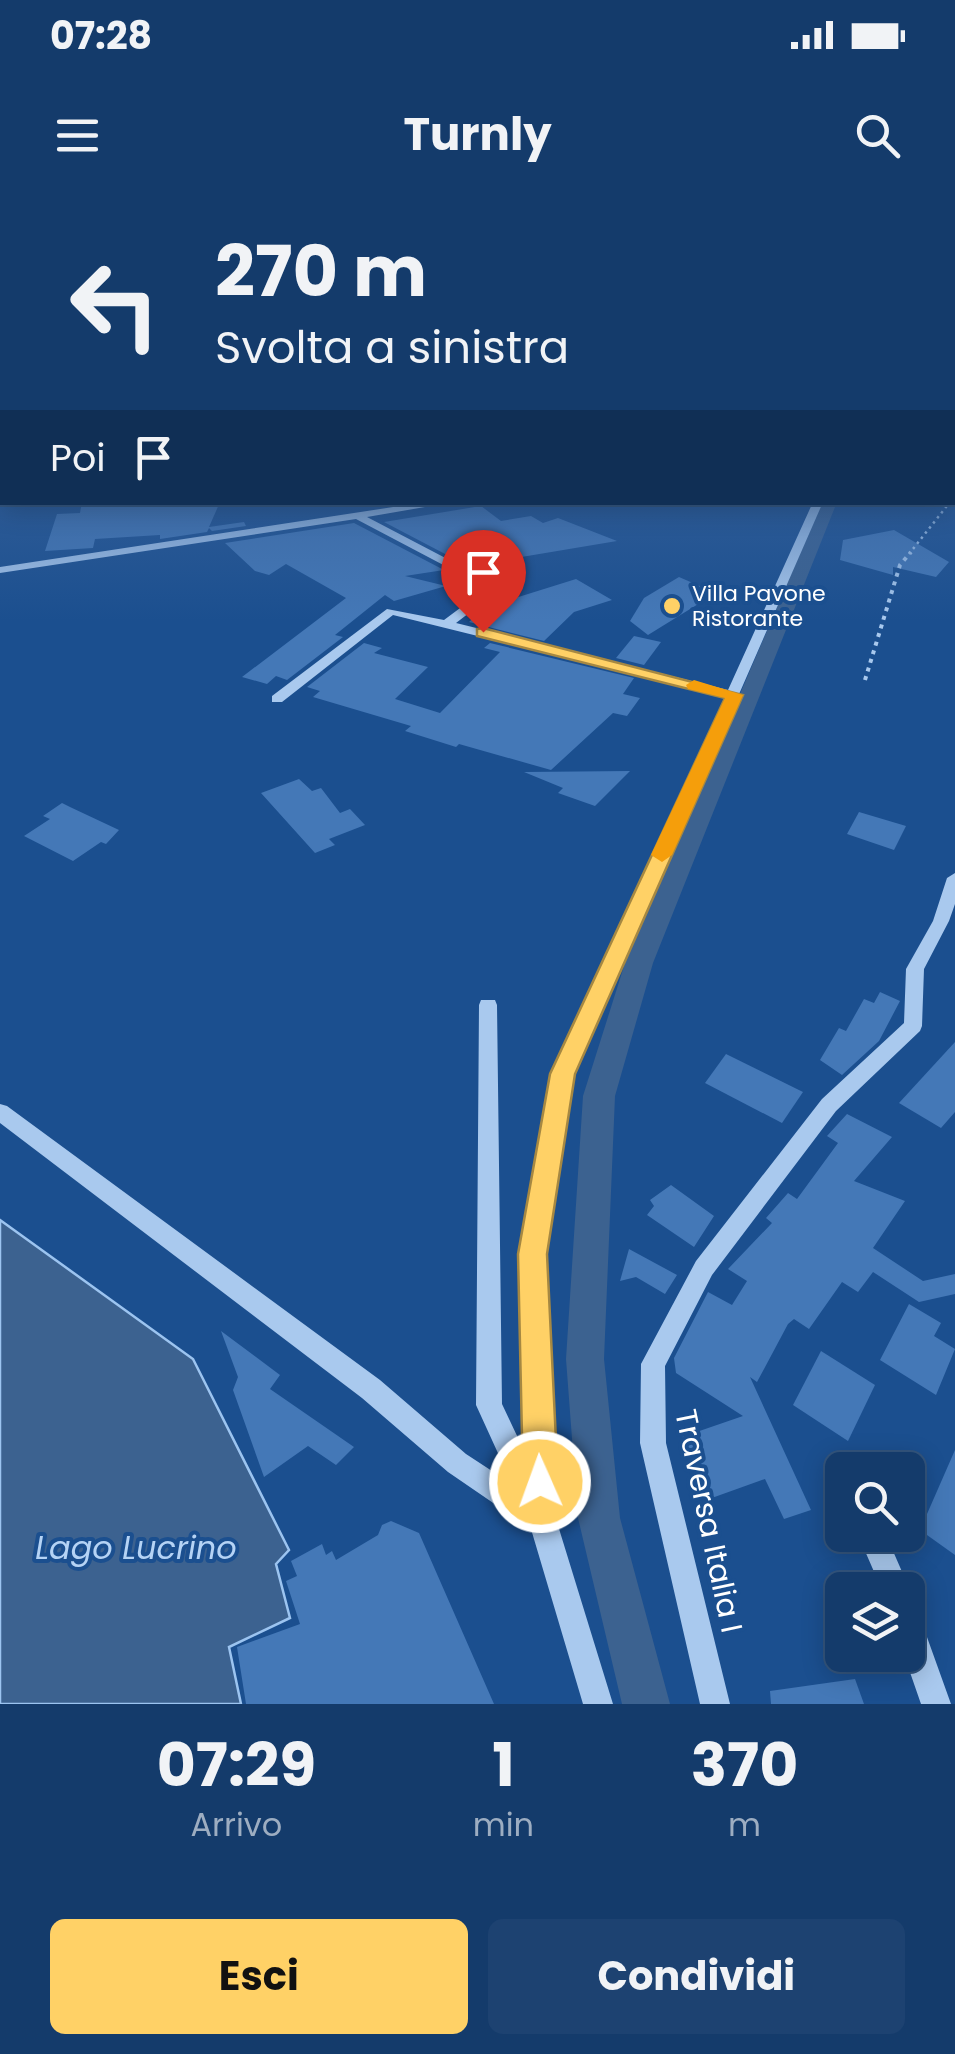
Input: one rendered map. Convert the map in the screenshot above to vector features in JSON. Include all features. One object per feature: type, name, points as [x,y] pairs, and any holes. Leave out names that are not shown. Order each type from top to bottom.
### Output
[{"type":"street","points":[[0,570],[432,505]]},
{"type":"street","points":[[542,1519],[532,1254],[563,1074],[817,505]]},
{"type":"street","points":[[359,517],[495,588],[447,624]]},
{"type":"street","points":[[277,698],[391,610],[734,695]]},
{"type":"street","name":"Traversa Italia I","points":[[715,1704],[653,1443],[653,1364],[704,1268],[829,1106],[914,1026],[915,969],[941,921],[955,878]]},
{"type":"street","points":[[488,1005],[490,1405],[542,1519],[598,1704]]},
{"type":"street","points":[[0,1112],[371,1388],[457,1463],[542,1519]]},
{"type":"street","points":[[925,1672],[936,1704]]},
{"type":"path","points":[[865,680],[900,565],[949,505]]},
{"type":"water","name":"Lago Lucrino","points":[[0,1220],[193,1359],[289,1550],[276,1564],[290,1618],[229,1647],[241,1704],[0,1704]]},
{"type":"building","points":[[81,505],[219,505],[209,527],[244,522],[246,526],[212,531],[209,528],[207,532],[160,539],[160,535],[95,539],[93,548],[45,551],[57,514],[80,513]]},
{"type":"building","points":[[481,506],[501,521],[531,516],[543,523],[558,518],[617,541],[468,566],[384,522]]},
{"type":"building","points":[[354,523],[444,570],[405,576],[446,586],[394,601],[385,595],[335,635],[343,637],[287,680],[276,676],[267,684],[242,677],[346,598],[286,564],[269,575],[255,571],[225,543]]},
{"type":"building","points":[[894,530],[949,562],[936,577],[893,567],[893,575],[840,560],[843,540]]},
{"type":"building","points":[[679,577],[716,593],[648,635],[630,621],[644,598]]},
{"type":"building","points":[[576,579],[612,600],[574,612],[544,641],[469,622],[494,598],[506,601]]},
{"type":"building","points":[[634,636],[661,642],[644,665],[616,658]]},
{"type":"building","points":[[364,643],[382,648],[374,653],[428,667],[395,699],[440,713],[500,652],[484,648],[490,643],[634,678],[623,694],[640,698],[627,716],[613,713],[551,770],[459,744],[456,747],[405,731],[411,726],[313,697],[320,691],[307,687]]},
{"type":"building","points":[[630,771],[595,806],[558,793],[563,788],[524,772]]},
{"type":"building","points":[[299,779],[312,791],[321,788],[340,813],[350,809],[365,825],[329,839],[335,845],[315,853],[261,793]]},
{"type":"building","points":[[62,803],[119,830],[106,844],[101,842],[73,861],[24,836],[50,819],[43,816]]},
{"type":"building","points":[[859,812],[906,826],[894,850],[847,834]]},
{"type":"building","points":[[880,992],[900,1001],[879,1041],[842,1075],[820,1060],[839,1028],[846,1031],[864,999],[874,1003]]},
{"type":"building","points":[[955,1042],[955,1112],[941,1128],[899,1103]]},
{"type":"building","points":[[726,1054],[803,1092],[782,1123],[705,1083]]},
{"type":"building","points":[[847,1114],[892,1137],[854,1181],[905,1201],[873,1248],[923,1281],[955,1274],[955,1294],[919,1302],[873,1272],[858,1292],[842,1282],[809,1329],[794,1319],[788,1324],[757,1382],[750,1377],[811,1510],[784,1519],[765,1479],[709,1499],[682,1437],[743,1416],[676,1373],[674,1358],[708,1292],[732,1305],[747,1281],[728,1269],[772,1223],[766,1218],[788,1193],[797,1199],[838,1143],[827,1136]]},
{"type":"building","points":[[671,1185],[714,1216],[694,1247],[647,1215],[654,1206],[650,1200]]},
{"type":"building","points":[[629,1249],[677,1275],[665,1294],[636,1277],[620,1281]]},
{"type":"building","points":[[909,1304],[941,1323],[934,1336],[955,1349],[936,1395],[880,1360]]},
{"type":"building","points":[[221,1331],[280,1375],[270,1389],[354,1447],[336,1465],[308,1446],[264,1477],[233,1390],[238,1377]]},
{"type":"building","points":[[821,1351],[875,1385],[848,1441],[793,1405]]},
{"type":"building","points":[[955,1450],[955,1555],[925,1534],[925,1519]]},
{"type":"building","points":[[391,1521],[419,1533],[494,1704],[246,1704],[237,1647],[300,1624],[286,1581],[297,1576],[291,1561],[322,1544],[326,1555],[332,1551],[336,1560],[378,1535],[382,1525]]},
{"type":"building","points":[[855,1679],[864,1704],[771,1704],[770,1691]]},
{"type":"waterway","points":[[646,1704],[599,1518],[585,1359],[599,1096],[639,963],[829,505]]},
{"type":"slow traffic","points":[[662,855],[734,695],[694,685]]},
{"type":"place","name":"Villa Pavone Ristorante","points":[[672,606]]},
{"type":"route","points":[[483,632],[734,695],[563,1074],[532,1254],[540,1482]]}]
